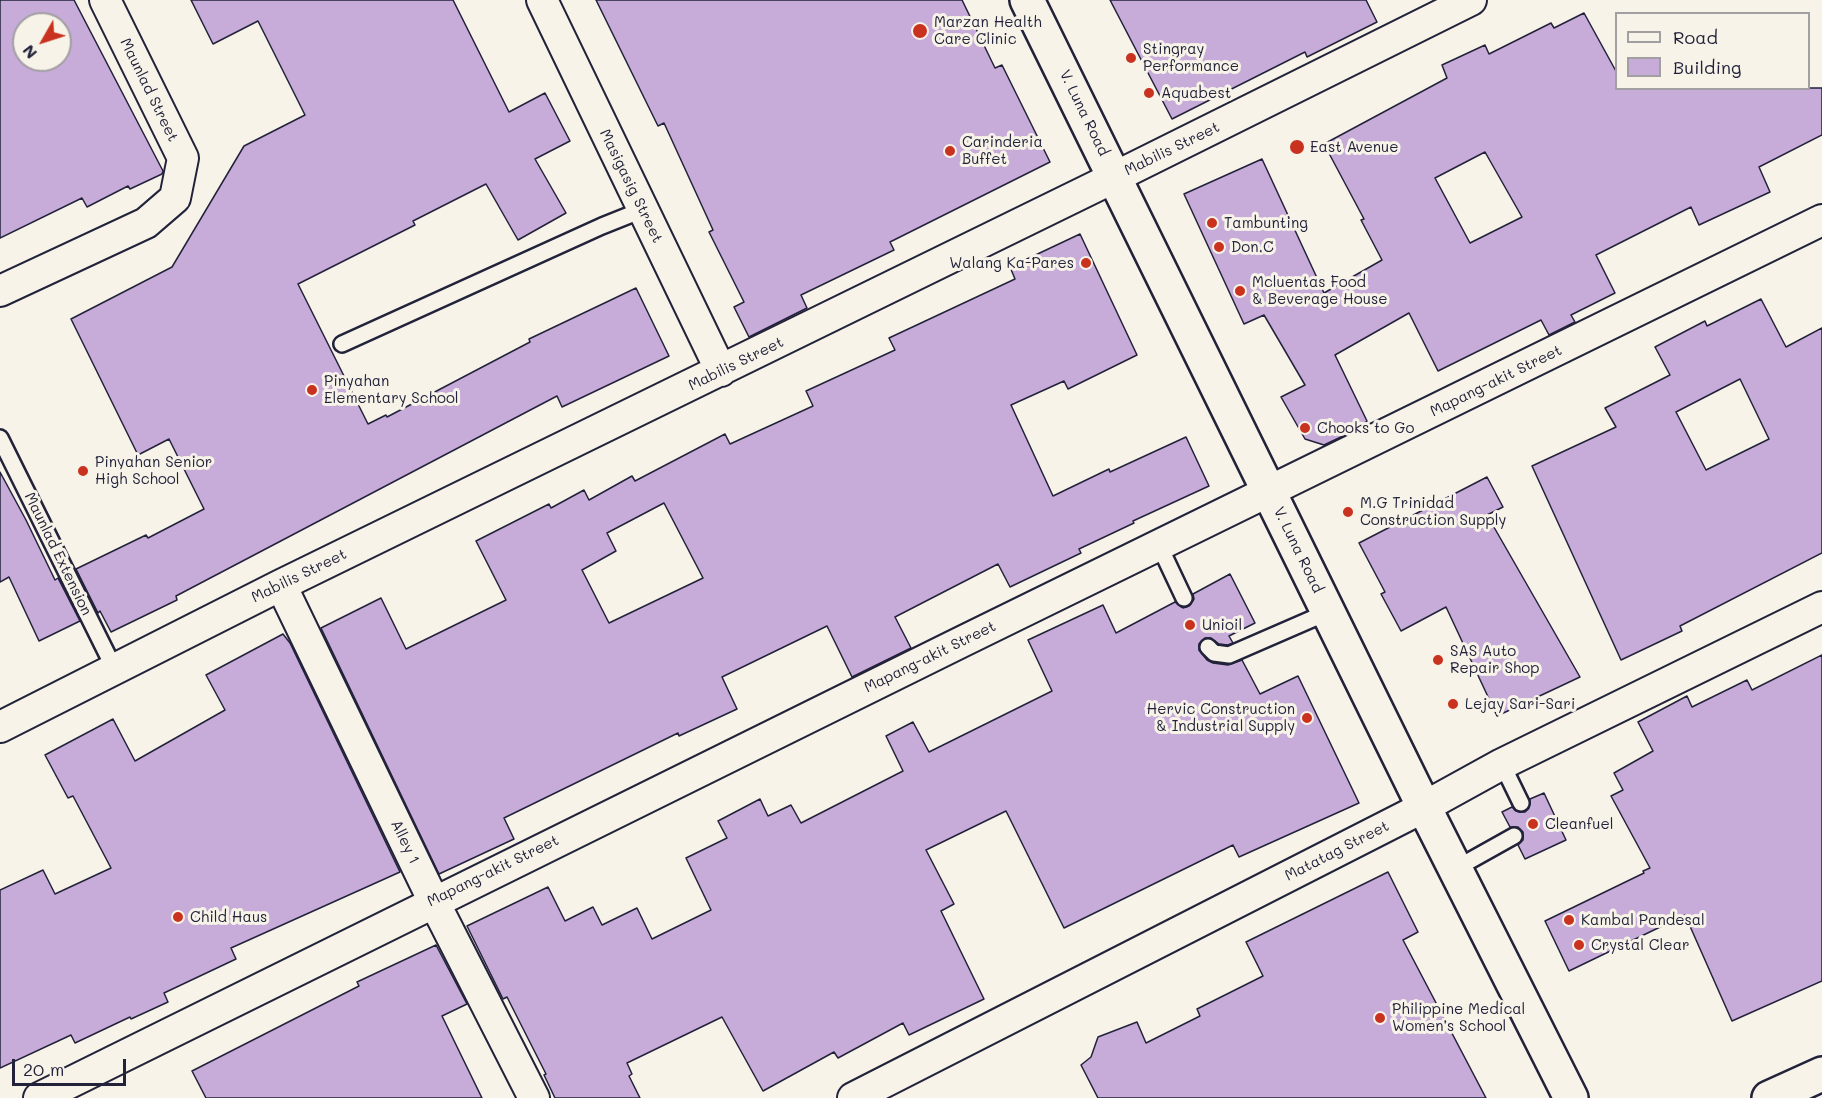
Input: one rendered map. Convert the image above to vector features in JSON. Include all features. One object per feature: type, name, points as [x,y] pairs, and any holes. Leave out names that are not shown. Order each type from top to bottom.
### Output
[{"type":"main road","name":"V. Luna Road","points":[[1027,0],[1424,807],[1571,1098]]},
{"type":"main road","points":[[1769,1098],[1822,1074]]},
{"type":"street","name":"Maunlad Street","points":[[0,291],[146,224],[175,198],[183,158],[105,0]]},
{"type":"street","name":"Masigasig Street","points":[[542,0],[721,371]]},
{"type":"street","name":"Mabilis Street","points":[[0,727],[280,585],[721,371],[1471,0]]},
{"type":"street","name":"Mapang-akit Street","points":[[39,1098],[434,900],[1269,493],[1822,220]]},
{"type":"street","name":"Alley 1","points":[[280,585],[534,1098]]},
{"type":"street","name":"Matatag Street","points":[[853,1098],[1424,807],[1502,764],[1822,607]]},
{"type":"lane","points":[[342,344],[642,210]]},
{"type":"lane","name":"Maunlad Extension","points":[[0,438],[115,670]]},
{"type":"lane","points":[[1160,545],[1184,598]]},
{"type":"lane","points":[[1208,647],[1214,652],[1229,655],[1328,612]]},
{"type":"lane","points":[[1502,764],[1521,803]]},
{"type":"lane","points":[[1455,869],[1514,836]]},
{"type":"building","points":[[0,0],[74,0],[163,171],[162,174],[130,189],[128,186],[87,207],[82,198],[0,238]]},
{"type":"building","points":[[191,0],[453,0],[509,112],[545,93],[570,141],[535,159],[566,213],[518,240],[486,184],[413,221],[415,225],[298,284],[368,424],[386,415],[387,417],[530,342],[529,339],[636,288],[669,356],[562,407],[557,396],[176,596],[177,600],[111,632],[100,611],[98,613],[76,569],[146,535],[148,538],[204,509],[169,439],[138,455],[71,319],[172,267],[244,146],[305,115],[258,21],[213,44]]},
{"type":"building","points":[[596,0],[962,0],[995,68],[1002,65],[1050,162],[890,242],[894,250],[801,295],[807,308],[749,337],[734,307],[744,302],[709,232],[713,230],[664,123],[658,126]]},
{"type":"building","points":[[1110,0],[1366,0],[1377,22],[1307,57],[1305,52],[1172,119]]},
{"type":"building","points":[[1584,13],[1615,69],[1615,90],[1810,90],[1810,88],[1822,88],[1822,135],[1759,167],[1770,192],[1699,225],[1691,207],[1596,255],[1615,293],[1571,315],[1575,322],[1549,335],[1541,320],[1438,371],[1409,313],[1335,355],[1367,421],[1360,428],[1324,445],[1305,439],[1281,397],[1305,385],[1264,315],[1244,324],[1184,194],[1262,159],[1324,293],[1382,260],[1361,220],[1364,219],[1324,144],[1447,78],[1442,65],[1485,45],[1489,54],[1551,23],[1554,28]],"holes":[[[1485,152],[1522,217],[1470,243],[1435,178]]]},
{"type":"building","points":[[1080,234],[1137,355],[1068,389],[1064,381],[1011,405],[1053,496],[1109,469],[1110,472],[1186,437],[1209,486],[1133,521],[1134,523],[1079,549],[1081,553],[1010,587],[998,564],[895,617],[911,648],[852,677],[827,626],[722,677],[737,709],[679,736],[678,733],[504,818],[514,839],[439,874],[321,628],[381,598],[406,649],[506,600],[476,541],[549,504],[551,508],[584,490],[589,500],[632,476],[635,481],[725,434],[730,444],[813,406],[806,391],[895,350],[889,338],[1015,279],[1010,267]],"holes":[[[664,503],[703,578],[609,623],[582,570],[616,551],[607,533]]]},
{"type":"building","points":[[1761,299],[1786,347],[1822,328],[1822,553],[1680,626],[1682,631],[1621,660],[1532,466],[1616,427],[1605,408],[1670,375],[1655,347],[1705,321],[1707,326]],"holes":[[[1740,379],[1769,439],[1706,470],[1676,412]]]},
{"type":"building","points":[[0,472],[55,580],[58,578],[80,621],[39,641],[9,577],[0,582]]},
{"type":"building","points":[[1487,477],[1503,507],[1487,515],[1580,677],[1497,716],[1446,607],[1401,631],[1381,594],[1385,592],[1359,543]]},
{"type":"building","points":[[1230,574],[1255,623],[1229,636],[1233,643],[1219,644],[1211,638],[1205,638],[1199,644],[1199,650],[1207,660],[1213,663],[1228,665],[1242,660],[1260,694],[1298,676],[1359,803],[1239,857],[1233,845],[1064,928],[1006,811],[926,850],[954,904],[941,911],[984,999],[909,1035],[903,1023],[838,1058],[834,1052],[763,1091],[722,1017],[627,1063],[632,1074],[629,1076],[640,1098],[555,1098],[544,1075],[546,1074],[507,997],[503,999],[467,926],[548,887],[565,921],[593,907],[602,925],[637,908],[652,939],[711,910],[686,858],[727,838],[718,821],[760,799],[768,816],[791,805],[801,823],[903,771],[886,736],[913,722],[929,752],[1052,691],[1028,640],[1103,605],[1116,633],[1175,602],[1183,608],[1189,606],[1194,599],[1193,594]]},
{"type":"building","points":[[283,634],[290,643],[400,872],[231,948],[236,959],[164,993],[168,1002],[75,1043],[71,1035],[0,1068],[0,890],[43,870],[55,894],[111,868],[73,796],[68,798],[45,755],[113,719],[135,761],[225,710],[206,675]]},
{"type":"building","points":[[1822,655],[1822,981],[1732,1021],[1685,915],[1569,971],[1545,921],[1650,868],[1611,796],[1623,790],[1614,773],[1653,751],[1638,722],[1687,696],[1692,707],[1747,680],[1752,690]]},
{"type":"building","name":"Cleanfuel","points":[[1544,793],[1566,840],[1525,859],[1518,845],[1523,840],[1523,832],[1518,827],[1510,827],[1502,812],[1512,807],[1516,811],[1525,812],[1529,808],[1530,799]]},
{"type":"building","name":"Philippine Medical Women's School","points":[[1388,872],[1418,932],[1403,940],[1486,1098],[1098,1098],[1081,1065],[1091,1057],[1098,1037],[1137,1022],[1146,1043],[1200,1016],[1197,1009],[1263,976],[1246,942]]},
{"type":"building","points":[[436,945],[467,1004],[442,1016],[482,1098],[206,1098],[192,1071],[359,986],[357,982]]},
{"type":"place","name":"Marzan Health Care Clinic","points":[[920,31]]},
{"type":"place","name":"Stingray Performance","points":[[1131,58]]},
{"type":"place","name":"Aquabest","points":[[1149,93]]},
{"type":"place","name":"East Avenue","points":[[1297,147]]},
{"type":"place","name":"Carinderia Buffet","points":[[950,151]]},
{"type":"place","name":"Tambunting","points":[[1212,223]]},
{"type":"place","name":"Don.C","points":[[1219,247]]},
{"type":"place","name":"Walang Ka-Pares","points":[[1086,263]]},
{"type":"place","name":"Mcluentas Food & Beverage House","points":[[1240,291]]},
{"type":"place","name":"Pinyahan Elementary School","points":[[312,390]]},
{"type":"place","name":"Chooks to Go","points":[[1305,428]]},
{"type":"place","name":"Pinyahan Senior High School","points":[[83,471]]},
{"type":"place","name":"M.G Trinidad Construction Supply","points":[[1348,512]]},
{"type":"place","name":"Unioil","points":[[1190,625]]},
{"type":"place","name":"SAS Auto Repair Shop","points":[[1438,660]]},
{"type":"place","name":"Lejay Sari-Sari","points":[[1453,704]]},
{"type":"place","name":"Hervic Construction & Industrial Supply","points":[[1307,718]]},
{"type":"place","name":"Cleanfuel","points":[[1533,824]]},
{"type":"place","name":"Child Haus","points":[[178,917]]},
{"type":"place","name":"Kambal Pandesal","points":[[1569,920]]},
{"type":"place","name":"Crystal Clear","points":[[1579,945]]},
{"type":"place","name":"Philippine Medical Women's School","points":[[1380,1018]]}]
